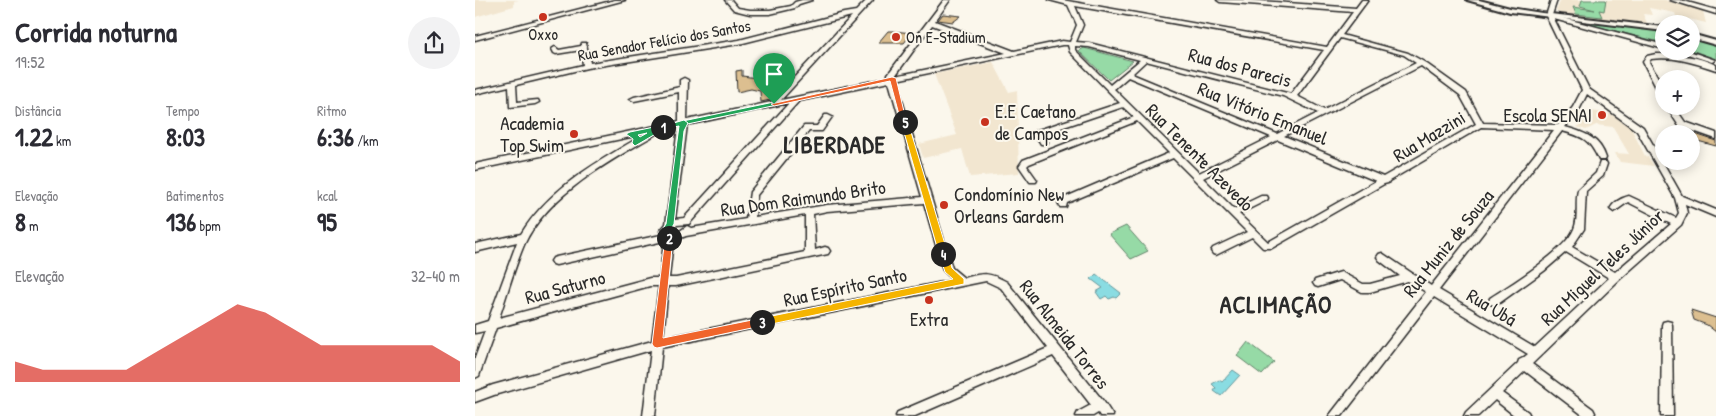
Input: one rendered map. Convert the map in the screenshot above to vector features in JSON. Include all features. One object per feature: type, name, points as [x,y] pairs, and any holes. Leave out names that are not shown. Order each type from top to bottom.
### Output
[{"type":"main road","points":[[1471,0],[1510,10],[1549,16],[1655,27]]},
{"type":"main road","points":[[1700,39],[1716,44]]},
{"type":"street","points":[[475,38],[622,0]]},
{"type":"street","points":[[728,0],[736,9],[760,13],[793,7],[795,2],[809,0]]},
{"type":"street","points":[[774,104],[870,0]]},
{"type":"street","points":[[947,0],[892,73],[892,78],[948,270],[961,281]]},
{"type":"street","points":[[1052,0],[1328,49]]},
{"type":"street","points":[[1221,0],[1358,10]]},
{"type":"street","points":[[1293,96],[1365,0]]},
{"type":"street","points":[[1554,0],[1549,16],[1586,90]]},
{"type":"street","points":[[1673,0],[1716,12]]},
{"type":"street","points":[[475,167],[797,99],[1001,52],[1013,53],[1056,44],[1073,43],[1080,28],[1071,4]]},
{"type":"street","points":[[1077,16],[1100,9]]},
{"type":"street","name":"Rua Senador Felício dos Santos","points":[[475,92],[587,66],[739,42],[858,13]]},
{"type":"street","points":[[1549,16],[1655,45]]},
{"type":"street","points":[[931,22],[1001,52]]},
{"type":"street","name":"Rua Mazzini","points":[[1267,247],[1480,125],[1463,94],[1422,63],[1406,54],[1338,36]]},
{"type":"street","name":"Rua dos Parecis","points":[[1073,43],[1293,96],[1325,113]]},
{"type":"street","name":"Rua Tenente Azevedo","points":[[1073,43],[1072,51],[1267,247]]},
{"type":"street","points":[[555,49],[556,52],[559,52],[584,46],[587,66]]},
{"type":"street","points":[[1655,78],[1646,62],[1649,57],[1659,56],[1701,63],[1716,68]]},
{"type":"street","points":[[1700,57],[1716,62]]},
{"type":"street","points":[[1110,89],[1145,59]]},
{"type":"street","points":[[1199,177],[1422,63]]},
{"type":"street","name":"Rua Vitório Emanuel","points":[[1128,75],[1385,181]]},
{"type":"street","points":[[670,224],[681,131],[684,123],[684,80]]},
{"type":"street","points":[[512,83],[513,105],[535,102]]},
{"type":"street","points":[[634,99],[683,89]]},
{"type":"street","name":"Rua Muniz de Souza","points":[[1335,416],[1431,290],[1576,108],[1586,90]]},
{"type":"street","name":"Rua Miguel Teles Júnior","points":[[1470,416],[1523,363],[1678,223],[1683,212],[1679,198],[1640,129],[1586,90]]},
{"type":"street","points":[[686,222],[797,99]]},
{"type":"street","points":[[1044,142],[1038,133],[1079,123],[1125,104]]},
{"type":"street","points":[[1676,115],[1682,124],[1716,136]]},
{"type":"street","points":[[750,221],[753,194],[807,128],[819,128],[828,117]]},
{"type":"street","points":[[1033,180],[1023,166],[1025,162],[1139,118]]},
{"type":"street","points":[[1480,125],[1559,128],[1578,133],[1591,140],[1599,148],[1603,161],[1600,174],[1582,190],[1579,230],[1565,247],[1542,267],[1493,301]]},
{"type":"street","points":[[475,373],[523,237],[541,213],[562,192],[661,127]]},
{"type":"street","points":[[630,134],[637,138],[635,143]]},
{"type":"street","points":[[1063,205],[1061,202],[1175,154]]},
{"type":"street","points":[[1233,213],[1264,198]]},
{"type":"street","points":[[1679,198],[1716,214]]},
{"type":"street","name":"Rua Dom Raimundo Brito","points":[[668,237],[809,211],[927,200]]},
{"type":"street","points":[[1614,209],[1625,200],[1629,200],[1678,223]]},
{"type":"street","points":[[809,211],[810,254]]},
{"type":"street","points":[[649,416],[657,344],[669,282],[668,237],[665,230],[670,224],[679,221],[686,222]]},
{"type":"street","points":[[683,233],[688,227],[686,222]]},
{"type":"street","points":[[1217,251],[1253,233]]},
{"type":"street","points":[[475,248],[523,237]]},
{"type":"street","points":[[557,261],[668,237]]},
{"type":"street","points":[[1565,247],[1616,277]]},
{"type":"street","name":"Rua Saturno","points":[[475,329],[650,282],[669,282],[825,251]]},
{"type":"street","name":"Rua Ubá","points":[[1382,257],[1409,277],[1535,353]]},
{"type":"street","points":[[1318,284],[1341,276],[1362,288],[1370,288],[1409,277]]},
{"type":"street","name":"Rua Almeida Torres","points":[[961,281],[985,278],[999,282],[1107,416]]},
{"type":"street","name":"Rua Espírito Santo","points":[[475,397],[493,390],[657,344],[961,281]]},
{"type":"street","points":[[1667,325],[1667,416]]},
{"type":"street","points":[[475,355],[487,342]]},
{"type":"street","points":[[902,416],[1055,350]]},
{"type":"street","points":[[1523,363],[1589,413]]},
{"type":"street","points":[[1494,393],[1524,416]]},
{"type":"street","points":[[1082,416],[1100,406]]},
{"type":"shaded area","points":[[475,0],[519,0],[514,1],[514,6],[475,17]]},
{"type":"shaded area","points":[[1561,0],[1665,0],[1703,11],[1706,23],[1700,22],[1700,15],[1676,15],[1675,13],[1649,8],[1652,15],[1643,14],[1647,23],[1563,15],[1556,11]]},
{"type":"shaded area","name":"E.E Caetano de Campos","points":[[993,62],[1009,92],[1017,90],[1019,173],[970,177],[962,149],[923,158],[919,144],[957,135],[934,74]]},
{"type":"shaded area","points":[[1592,111],[1611,114],[1631,128],[1645,156],[1648,157],[1654,166],[1620,162],[1615,153],[1629,154],[1613,127],[1596,125],[1586,130],[1577,127],[1593,115]]},
{"type":"green space","points":[[1582,0],[1606,0],[1604,11],[1599,10],[1602,17],[1576,14],[1573,7],[1595,10],[1580,6]]},
{"type":"green space","points":[[1575,20],[1655,30],[1655,41]]},
{"type":"green space","points":[[1700,41],[1716,45],[1716,59],[1700,53]]},
{"type":"green space","points":[[1084,48],[1133,61],[1109,80],[1079,51]]},
{"type":"green space","points":[[1126,226],[1148,251],[1131,259],[1109,234]]},
{"type":"green space","points":[[1248,342],[1274,362],[1262,375],[1237,356]]},
{"type":"water","points":[[1096,274],[1121,293],[1116,298],[1109,299],[1106,296],[1101,299],[1096,292],[1103,288],[1091,279]]},
{"type":"water","points":[[1233,370],[1240,375],[1221,396],[1214,391],[1216,388],[1212,384],[1219,380],[1222,382]]},
{"type":"building","points":[[943,14],[961,16],[953,22],[938,20]]},
{"type":"building","name":"On E-Stadium","points":[[888,31],[912,33],[904,43],[878,43]]},
{"type":"building","points":[[742,70],[742,76],[787,82],[770,100],[761,102],[760,91],[751,89],[737,92],[736,71]]},
{"type":"building","points":[[1700,136],[1716,141],[1716,146],[1700,142]]},
{"type":"building","points":[[1691,310],[1716,318],[1716,332],[1707,325],[1694,320]]},
{"type":"place","name":"Oxxo","points":[[543,17]]},
{"type":"place","name":"On E-Stadium","points":[[896,37]]},
{"type":"place","name":"Escola SENAI","points":[[1602,115]]},
{"type":"place","name":"E.E Caetano de Campos","points":[[985,122]]},
{"type":"place","name":"Academia Top Swim","points":[[574,134]]},
{"type":"place","name":"Condomínio New Orleans Gardem","points":[[944,205]]},
{"type":"place","name":"Extra","points":[[929,300]]},
{"type":"district","name":"LIBERDADE","points":[[835,144]]},
{"type":"district","name":"ACLIMAÇÃO","points":[[1276,304]]},
{"type":"route","points":[[774,104],[661,127],[630,134],[638,139],[635,143],[661,127],[684,123],[681,131],[670,224],[664,233],[669,238],[657,344],[961,281],[948,270],[892,78],[774,104]]}]
